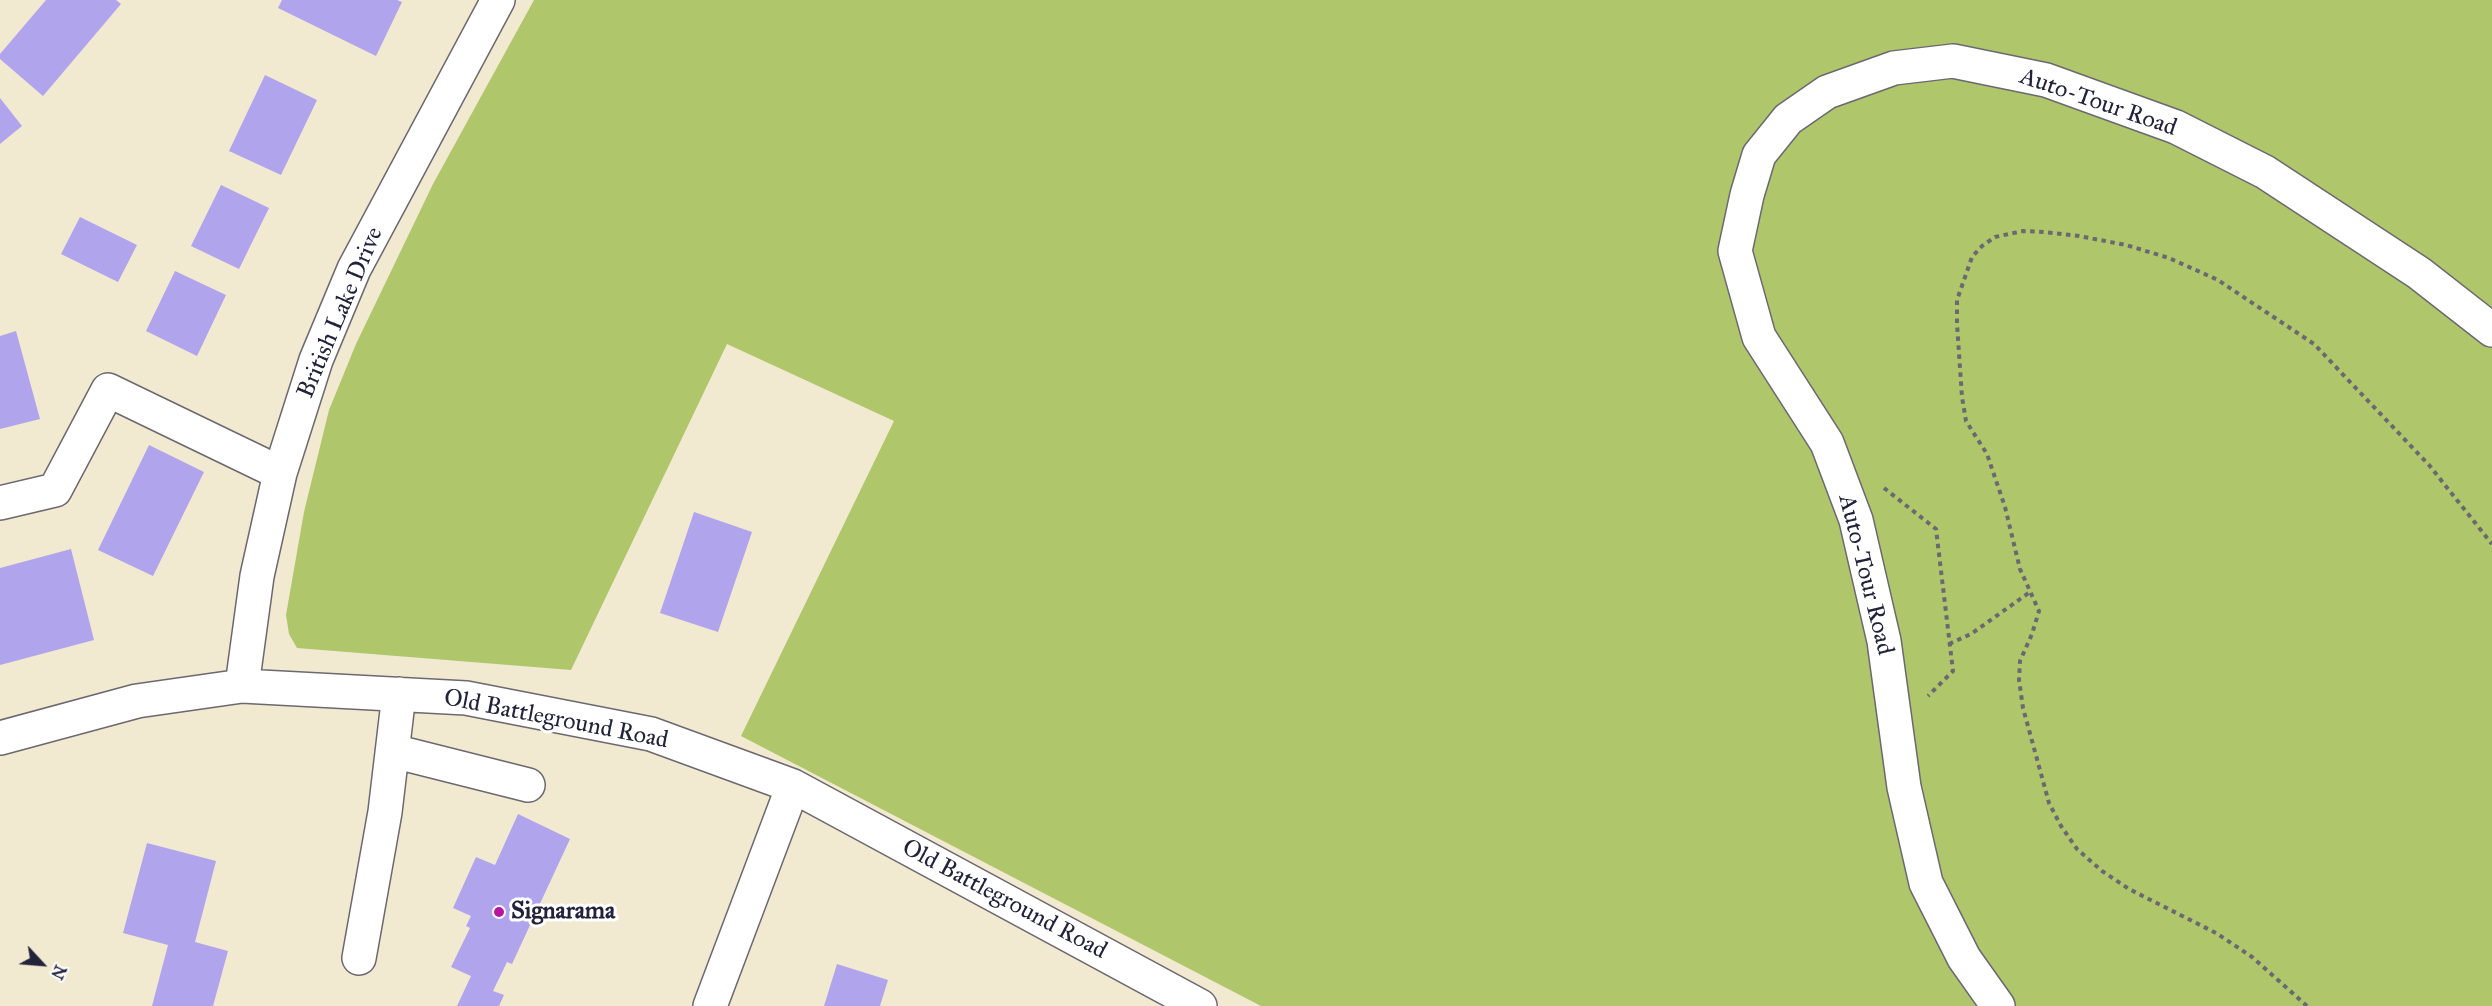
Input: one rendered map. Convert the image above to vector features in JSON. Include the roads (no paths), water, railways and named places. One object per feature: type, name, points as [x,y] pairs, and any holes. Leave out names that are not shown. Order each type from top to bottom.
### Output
[{"type":"street","name":"British Lake Drive","points":[[242,686],[257,576],[280,473],[316,360],[354,269],[498,0]]},
{"type":"street","name":"Auto-Tour Road","points":[[1998,1006],[1964,958],[1926,883],[1904,787],[1894,728],[1884,641],[1856,520],[1827,443],[1759,337],[1735,251],[1747,195],[1759,155],[1788,119],[1827,92],[1894,68],[1953,61],[2046,80],[2176,127],[2265,172],[2419,273],[2492,330]]},
{"type":"street","points":[[0,503],[55,490],[108,390],[280,473]]},
{"type":"street","name":"Old Battleground Road","points":[[0,738],[137,701],[242,686],[466,698],[651,734],[792,786],[1200,1006]]},
{"type":"street","points":[[359,958],[385,812],[399,694]]},
{"type":"street","points":[[393,751],[528,785]]},
{"type":"street","points":[[710,1006],[792,786]]},
{"type":"place","name":"Signarama","points":[[499,912]]}]
